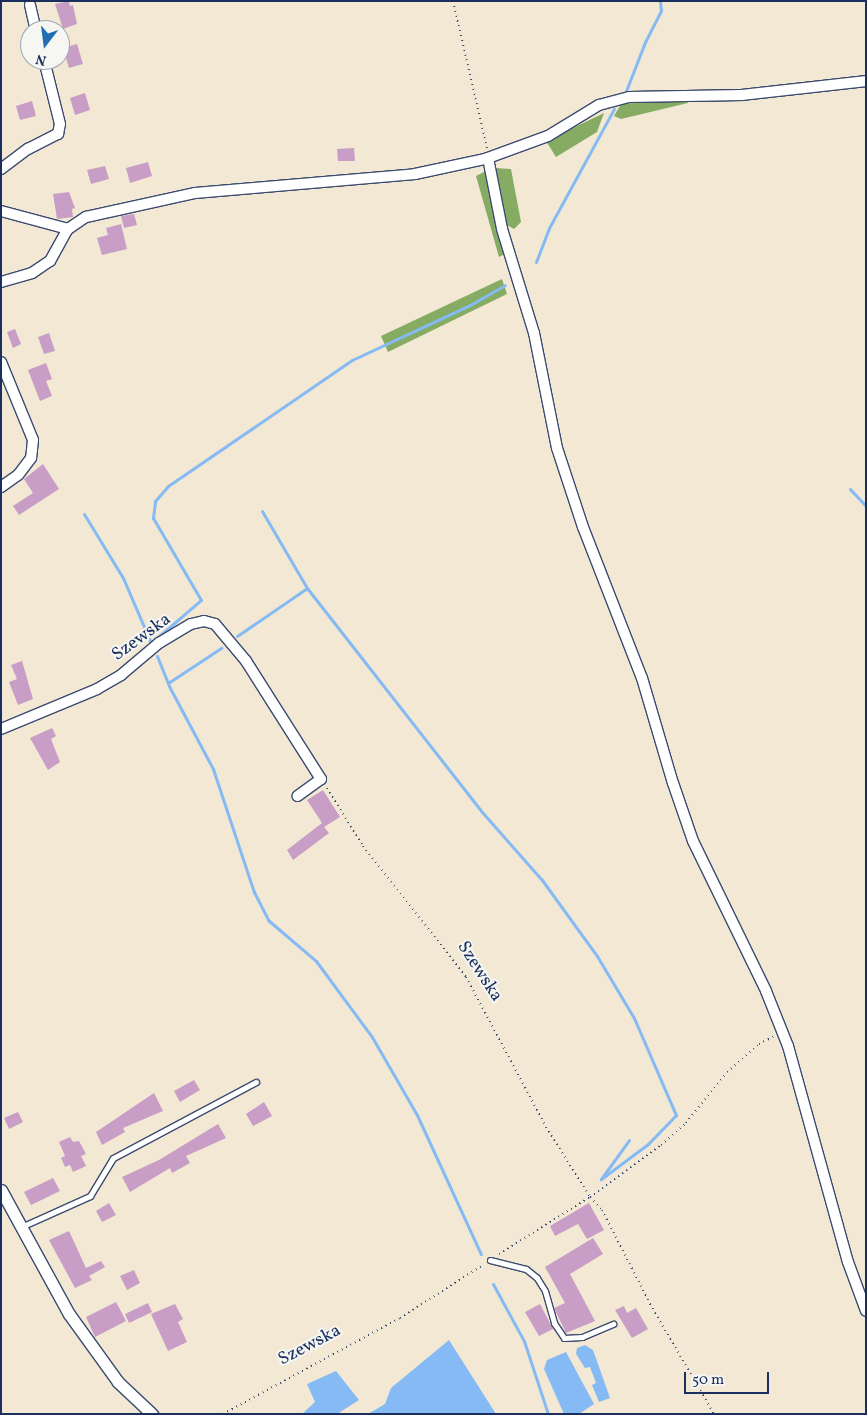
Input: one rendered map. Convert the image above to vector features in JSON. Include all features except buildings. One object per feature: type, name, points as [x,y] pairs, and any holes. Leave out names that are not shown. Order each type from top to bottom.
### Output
[{"type":"street","points":[[30,5],[34,20]]},
{"type":"street","points":[[1,169],[28,149],[58,134],[60,124],[46,70]]},
{"type":"street","points":[[1,282],[32,273],[50,260],[68,229],[86,217],[195,193],[414,174],[488,158],[548,136],[599,105],[629,97],[742,95],[866,81]]},
{"type":"street","points":[[488,158],[502,229],[534,333],[557,448],[583,527],[642,678],[673,783],[693,841],[766,991],[784,1037],[866,1311]]},
{"type":"street","points":[[1,211],[68,229]]},
{"type":"street","points":[[1,362],[33,440],[31,458],[18,475],[1,487]]},
{"type":"street","name":"Szewska","points":[[1,730],[97,689],[121,675],[160,643],[191,624],[204,621],[214,624],[246,661],[321,779]]},
{"type":"street","points":[[298,796],[321,779]]},
{"type":"street","points":[[1,1190],[20,1227],[91,1346],[118,1382],[152,1414]]},
{"type":"lane","points":[[20,1227],[90,1196],[113,1158],[256,1082]]},
{"type":"lane","points":[[490,1260],[526,1269],[537,1278],[545,1290],[554,1323],[564,1338],[582,1337],[613,1324]]},
{"type":"path","points":[[452,1],[488,158]]},
{"type":"path","name":"Szewska","points":[[321,779],[363,846],[466,977],[546,1127],[590,1197]]},
{"type":"path","name":"Szewska","points":[[222,1414],[400,1318],[590,1197],[677,1132],[706,1095],[747,1054],[768,1038],[784,1037]]},
{"type":"path","points":[[590,1197],[602,1210],[650,1304],[714,1414]]},
{"type":"green space","points":[[688,98],[688,103],[621,119],[614,116],[621,104]]},
{"type":"green space","points":[[604,113],[597,132],[556,157],[546,141]]},
{"type":"green space","points":[[496,168],[511,169],[521,222],[514,229],[507,225]]},
{"type":"green space","points":[[486,171],[505,254],[499,257],[476,176]]},
{"type":"green space","points":[[502,279],[507,294],[388,352],[381,336]]},
{"type":"water","points":[[449,1340],[496,1414],[368,1414],[385,1404],[391,1388]]},
{"type":"water","points":[[585,1345],[593,1350],[610,1398],[599,1402],[592,1385],[596,1383],[590,1367],[585,1368],[576,1354],[577,1348]]},
{"type":"water","points":[[566,1352],[594,1404],[579,1414],[564,1414],[544,1369],[547,1360]]},
{"type":"water","points":[[336,1371],[359,1400],[337,1414],[302,1414],[315,1402],[307,1384]]},
{"type":"waterway","points":[[626,91],[645,42],[661,11],[660,1]]},
{"type":"waterway","points":[[536,262],[549,228],[614,109]]},
{"type":"waterway","points":[[84,514],[123,578],[151,643],[201,600],[153,518],[155,501],[168,486],[352,360],[470,305],[505,285]]},
{"type":"waterway","points":[[850,489],[866,506]]},
{"type":"waterway","points":[[237,636],[307,588],[262,511]]},
{"type":"waterway","points":[[307,588],[482,812],[542,880],[597,956],[634,1018],[676,1115],[648,1144],[601,1179],[629,1140]]},
{"type":"waterway","points":[[168,683],[221,648]]},
{"type":"waterway","points":[[157,656],[170,688],[213,769],[254,892],[268,920],[316,961],[372,1037],[417,1115],[481,1254]]},
{"type":"waterway","points":[[493,1284],[524,1341],[548,1414]]}]
